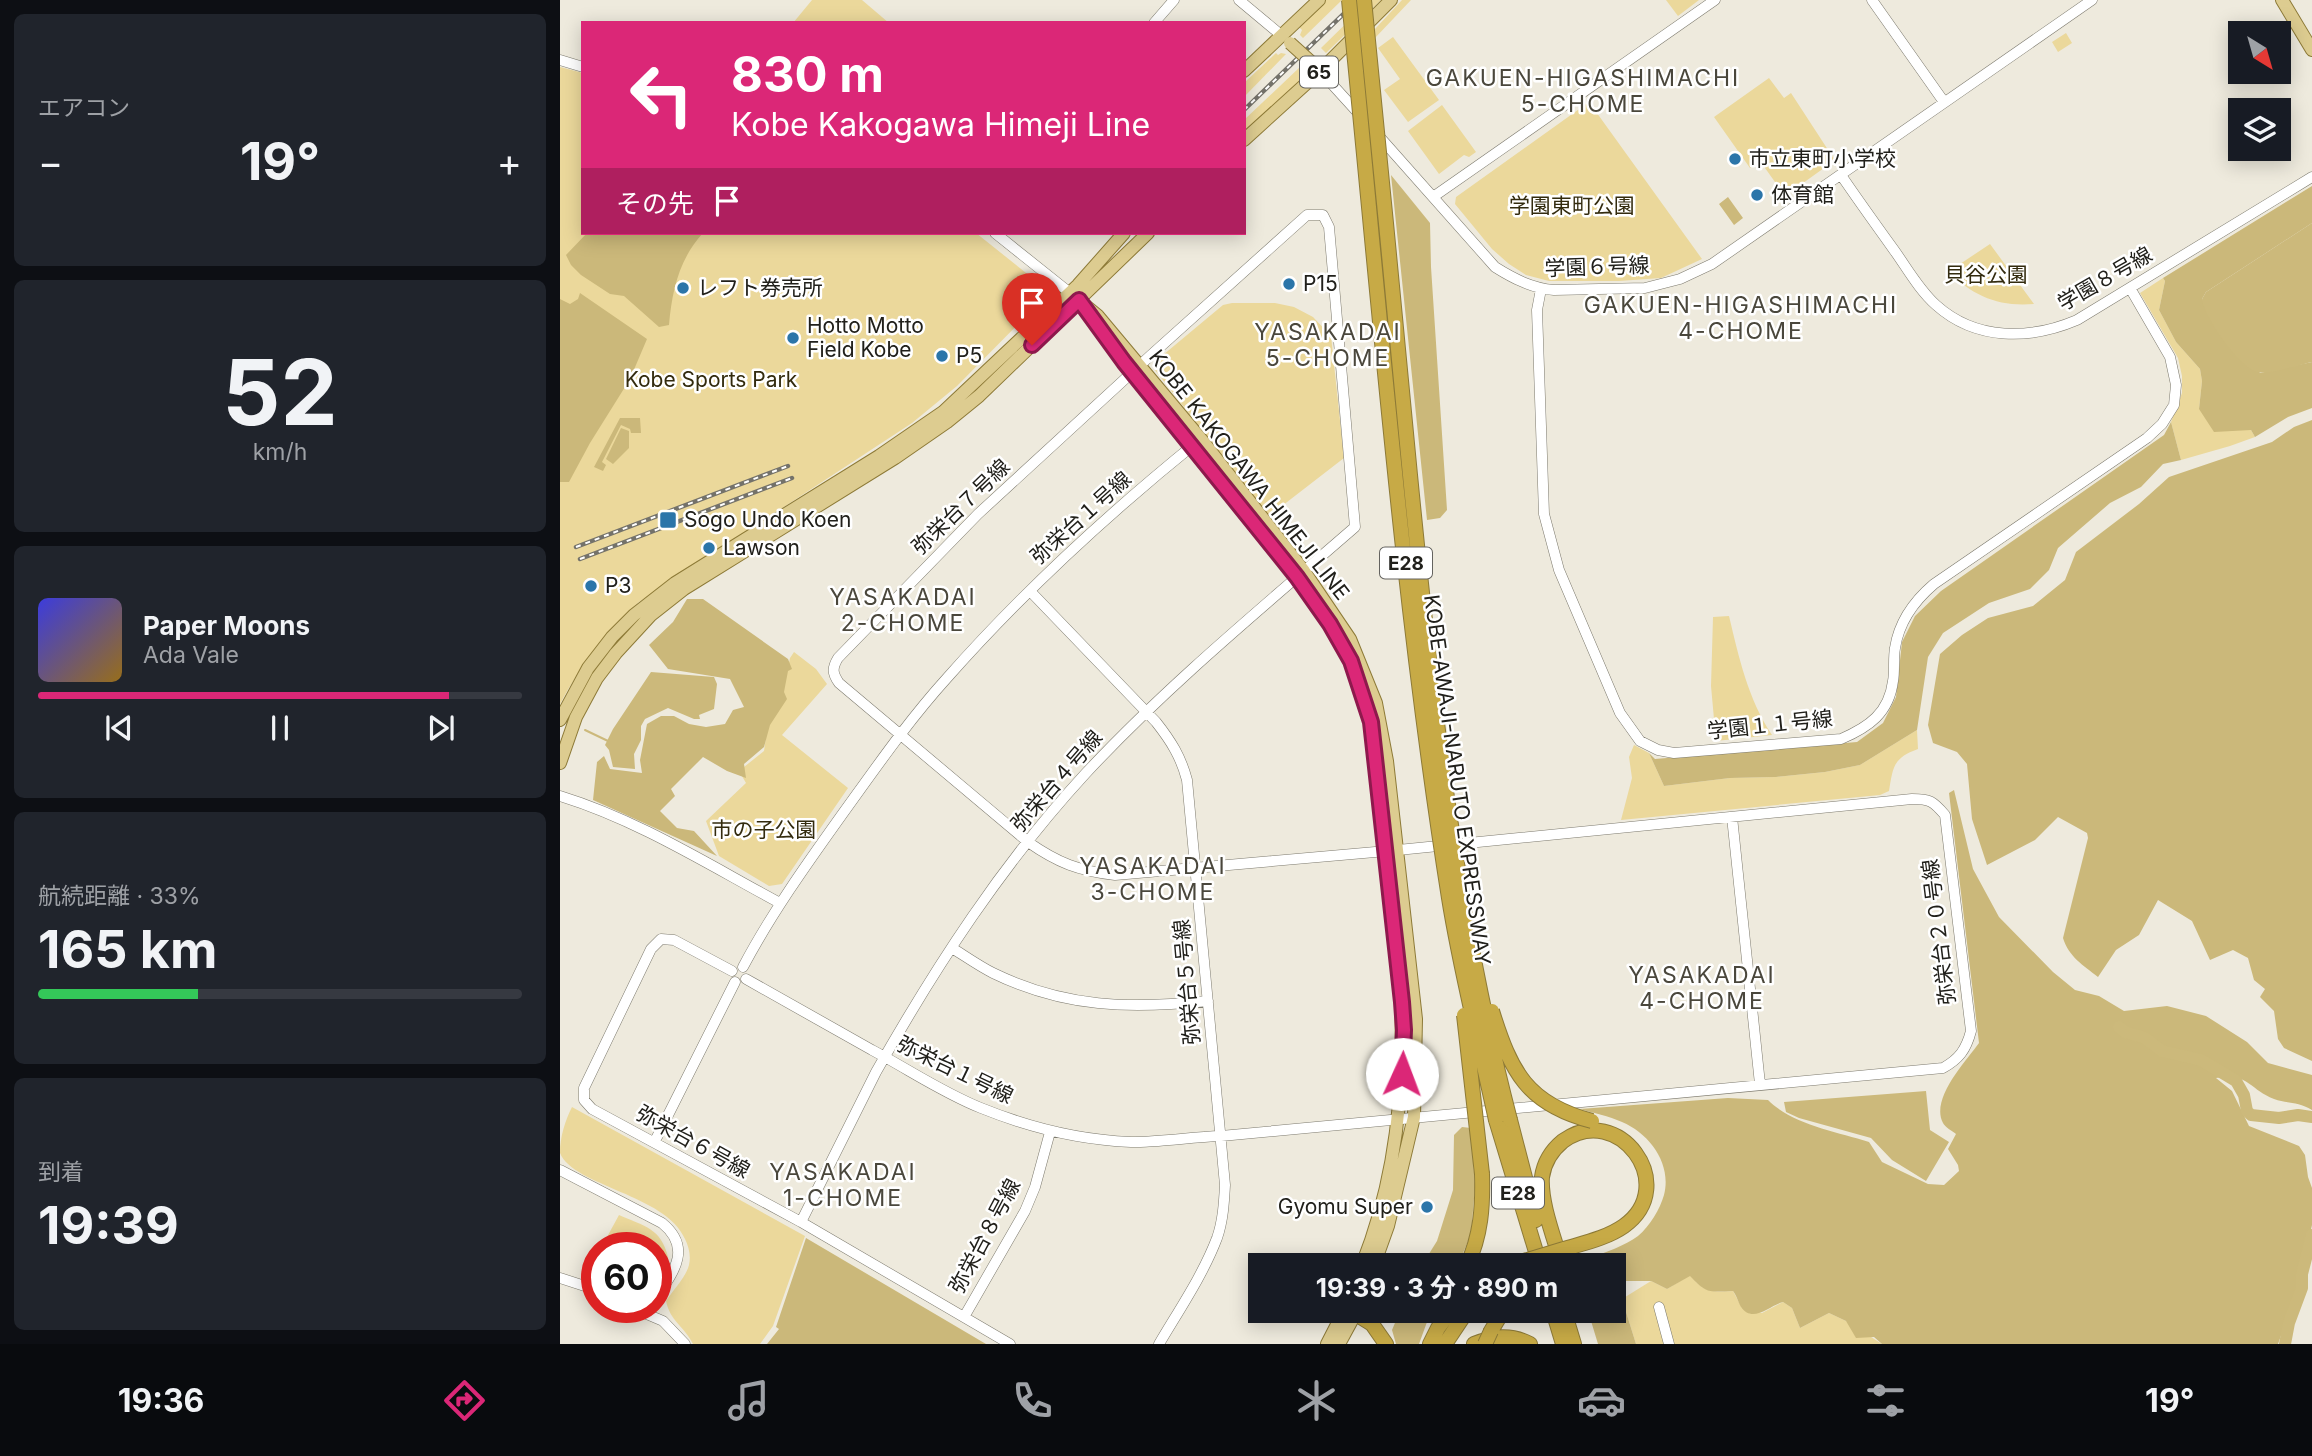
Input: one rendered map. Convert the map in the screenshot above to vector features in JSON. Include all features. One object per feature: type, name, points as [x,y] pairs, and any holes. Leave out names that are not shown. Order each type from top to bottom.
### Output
[{"type":"highway","name":"KOBE-AWAJI-NARUTO EXPRESSWAY","points":[[1349,0],[1409,600],[1427,744],[1458,950],[1537,1253]]},
{"type":"highway","name":"KOBE-AWAJI-NARUTO EXPRESSWAY","points":[[1364,0],[1438,739],[1475,971],[1503,1120],[1544,1253]]},
{"type":"highway","points":[[1458,950],[1459,982],[1482,1174],[1483,1202],[1480,1224],[1471,1253]]},
{"type":"highway","points":[[1475,971],[1486,992],[1503,1043],[1519,1076],[1531,1090],[1547,1104],[1566,1114],[1618,1129],[1640,1146],[1652,1170],[1652,1194],[1643,1216],[1626,1233],[1574,1253]]},
{"type":"highway","points":[[1591,1131],[1609,1133],[1630,1145],[1643,1164],[1646,1181],[1643,1202],[1632,1219],[1616,1231],[1564,1257],[1544,1198],[1542,1180],[1545,1166],[1554,1149],[1573,1135],[1591,1131]]},
{"type":"highway","points":[[1359,1323],[1378,1344]]},
{"type":"highway","points":[[1370,1323],[1386,1344]]},
{"type":"highway","points":[[1429,1344],[1435,1323]]},
{"type":"highway","points":[[1429,1344],[1442,1323]]},
{"type":"highway","points":[[1445,1344],[1459,1323]]},
{"type":"highway","points":[[1557,1323],[1563,1344]]},
{"type":"highway","points":[[1568,1323],[1574,1344]]},
{"type":"highway","points":[[1577,1323],[1583,1344]]},
{"type":"highway","points":[[1475,1344],[1502,1336],[1517,1338],[1530,1344]]},
{"type":"main road","name":"65","points":[[1246,69],[1286,39],[1319,0]]},
{"type":"main road","name":"65","points":[[1246,138],[1315,67],[1391,0]]},
{"type":"main road","points":[[2282,0],[2312,50]]},
{"type":"main road","points":[[1286,39],[1315,67]]},
{"type":"main road","points":[[560,763],[576,717],[597,678],[615,653],[651,615],[703,577],[904,452],[947,422],[979,396],[1074,296],[1122,235]]},
{"type":"main road","points":[[560,720],[594,659],[634,615],[684,578],[925,426],[1146,235]]},
{"type":"main road","name":"KOBE KAKOGAWA HIMEJI LINE","points":[[1074,296],[1092,321],[1196,442],[1301,574],[1351,661],[1362,692],[1371,722],[1416,1019],[1413,1117],[1388,1226],[1378,1253]]},
{"type":"main road","name":"KOBE KAKOGAWA HIMEJI LINE","points":[[1367,1253],[1380,1213],[1400,1119],[1404,1030],[1392,851]]},
{"type":"main road","points":[[1327,1344],[1343,1323]]},
{"type":"main road","points":[[1339,1344],[1347,1323]]},
{"type":"street","points":[[1156,21],[1174,0]]},
{"type":"street","points":[[1239,0],[1286,39]]},
{"type":"street","points":[[1433,197],[1715,0]]},
{"type":"street","points":[[1872,0],[1944,102]]},
{"type":"street","name":"学園６号線","points":[[1315,67],[1495,267],[1513,279],[1541,289],[1644,289],[1680,279],[1712,264],[2092,0]]},
{"type":"street","points":[[560,60],[581,66]]},
{"type":"street","name":"学園８号線","points":[[1841,175],[1935,305],[1979,330],[2004,335],[2026,335],[2057,329],[2077,320],[2312,177]]},
{"type":"street","name":"弥栄台４号線","points":[[801,1222],[884,1057],[952,947],[1028,842],[1084,775],[1146,711],[1219,643],[1355,527],[1329,227],[1323,215],[1307,215],[1136,369]]},
{"type":"street","points":[[998,235],[1074,296]]},
{"type":"street","name":"学園１１号線","points":[[1541,289],[1537,310],[1545,514],[1559,570],[1620,713],[1640,741],[1658,750],[1674,753],[1841,739],[1865,729],[1878,718],[1889,701],[1894,681],[1895,648],[1900,628],[1908,612],[1923,593],[2147,438],[2162,424],[2174,405],[2174,366],[2130,288]]},
{"type":"street","name":"弥栄台７号線","points":[[900,735],[839,683],[832,667],[978,514],[1136,369]]},
{"type":"street","name":"弥栄台１号線","points":[[743,967],[780,903],[900,735],[947,678],[1030,591],[1115,510],[1196,442]]},
{"type":"street","name":"弥栄台５号線","points":[[1030,591],[1146,711],[1174,745],[1182,762],[1190,798],[1222,1136]]},
{"type":"street","name":"弥栄台２０号線","points":[[900,735],[1028,842],[1061,863],[1083,872],[1115,875],[1392,851],[1912,799],[1934,802],[1945,815],[1971,1031],[1968,1044],[1958,1060],[1942,1068],[1413,1117]]},
{"type":"street","points":[[560,796],[672,844],[780,903]]},
{"type":"street","points":[[1732,817],[1760,1084]]},
{"type":"street","name":"弥栄台６号線","points":[[732,971],[674,940],[662,939],[651,949],[584,1088],[584,1100],[592,1109],[801,1222],[1010,1344]]},
{"type":"street","points":[[952,947],[990,972],[1009,980],[1049,994],[1086,1002],[1146,1006],[1209,1002]]},
{"type":"street","points":[[743,967],[747,972],[746,979],[741,983],[735,982],[731,977],[732,971],[743,967]]},
{"type":"street","name":"弥栄台１号線","points":[[746,979],[978,1107],[1050,1132],[1128,1142],[1158,1142],[1413,1117]]},
{"type":"street","points":[[655,1141],[735,982]]},
{"type":"street","name":"弥栄台８号線","points":[[964,1317],[1025,1211],[1035,1187],[1050,1132]]},
{"type":"street","points":[[1159,1344],[1209,1256],[1217,1236],[1224,1208],[1222,1136]]},
{"type":"street","points":[[560,1170],[657,1220],[671,1232]]},
{"type":"street","points":[[560,1178],[572,1178]]},
{"type":"street","points":[[672,1234],[677,1243],[678,1258],[672,1274]]},
{"type":"street","points":[[560,1278],[581,1285]]},
{"type":"street","points":[[1659,1307],[1670,1344]]},
{"type":"street","points":[[665,1323],[685,1344]]},
{"type":"green space","points":[[812,0],[862,0],[887,21],[795,21]]},
{"type":"green space","points":[[1326,0],[1342,0],[1303,38],[1300,35],[1302,30],[1298,26]]},
{"type":"green space","points":[[1370,0],[1381,0],[1326,53],[1321,48]]},
{"type":"green space","points":[[1402,0],[1411,0],[1375,38],[1375,29]]},
{"type":"green space","points":[[1666,0],[1699,0],[1678,16]]},
{"type":"green space","points":[[2066,33],[2072,43],[2058,52],[2052,42]]},
{"type":"green space","points":[[1393,37],[1439,100],[1408,122],[1384,90],[1400,79],[1378,48]]},
{"type":"green space","points":[[1276,53],[1286,54],[1246,95],[1246,81]]},
{"type":"green space","name":"Kobe Sports Park","points":[[560,67],[581,72],[581,235],[979,235],[1050,292],[957,386],[912,423],[639,602],[595,649],[560,704]]},
{"type":"green space","points":[[1300,67],[1303,79],[1246,132],[1246,118]]},
{"type":"green space","points":[[1769,78],[1784,98],[1791,93],[1834,159],[1785,196],[1760,161],[1750,168],[1714,117]]},
{"type":"green space","name":"学園東町公園","points":[[1589,102],[1702,259],[1661,278],[1549,281],[1526,275],[1509,264],[1492,249],[1455,204],[1456,197]]},
{"type":"green space","points":[[1442,105],[1476,152],[1469,157],[1464,155],[1439,174],[1408,131]]},
{"type":"green space","name":"貝谷公園","points":[[1990,244],[2034,304],[2009,304],[1987,298],[1967,288],[1948,272]]},
{"type":"green space","points":[[2163,278],[2165,281],[2159,310],[2176,342],[2200,369],[2202,381],[2199,409],[2251,430],[2255,437],[2181,460],[2171,422],[2182,393],[2178,358],[2140,293]]},
{"type":"green space","points":[[1275,303],[1294,307],[1313,317],[1331,336],[1344,458],[1269,516],[1155,370],[1157,360],[1223,305]]},
{"type":"green space","points":[[1729,616],[1750,693],[1772,735],[1716,741],[1711,686],[1713,617]]},
{"type":"green space","name":"市の子公園","points":[[794,652],[816,669],[827,684],[782,735],[848,788],[782,884],[769,886],[719,856],[706,821],[746,783],[739,771],[764,751],[768,723],[782,694],[790,658]]},
{"type":"green space","points":[[1917,730],[1918,749],[1899,760],[1893,770],[1889,791],[1880,795],[1621,820],[1632,778],[1629,757],[1634,745],[1649,753],[1664,786],[1730,778],[1825,772],[1860,765]]},
{"type":"green space","points":[[572,1107],[805,1236],[773,1326],[760,1344],[693,1344],[672,1316],[672,1293],[689,1265],[685,1239],[675,1224],[660,1212],[582,1174],[568,1164],[560,1153]]},
{"type":"green space","points":[[619,1215],[654,1232],[610,1232]]},
{"type":"green space","points":[[1690,1275],[1709,1290],[1733,1291],[1742,1308],[1762,1313],[1783,1302],[1792,1308],[1800,1328],[1829,1313],[1882,1344],[1636,1344],[1626,1312],[1626,1297],[1651,1281],[1667,1289]]},
{"type":"shaded area","points":[[1391,175],[1430,223],[1447,510],[1440,518],[1427,520]]},
{"type":"shaded area","points":[[2312,186],[2312,223],[2206,292],[2202,299],[2260,373],[2312,362],[2312,408],[2288,417],[2255,437],[2251,430],[2214,432],[2199,409],[2202,381],[2200,369],[2176,342],[2159,310],[2165,281],[2163,278]]},
{"type":"shaded area","points":[[1728,197],[1743,218],[1734,225],[1719,204]]},
{"type":"shaded area","points":[[2312,223],[2312,362],[2276,371],[2257,372],[2232,351],[2209,317],[2202,299],[2206,292]]},
{"type":"shaded area","points":[[585,235],[701,235],[688,254],[678,276],[669,325],[659,327],[624,296],[610,294],[581,275],[566,255]]},
{"type":"shaded area","points":[[580,293],[647,339],[630,379],[569,482],[560,482],[560,299],[570,304],[578,299]]},
{"type":"shaded area","points":[[620,418],[640,418],[641,433],[631,433],[630,429],[621,425],[602,462],[606,465],[603,471],[594,467]]},
{"type":"shaded area","points":[[2312,420],[2312,1061],[2284,1048],[2278,1039],[2274,1011],[2260,997],[2265,989],[2254,980],[2248,958],[2233,950],[2210,960],[2192,921],[2158,900],[2139,935],[2116,950],[2098,977],[2082,964],[2073,956],[2063,938],[2087,833],[2058,817],[2035,840],[1987,865],[1972,819],[1967,764],[1957,752],[1933,743],[1928,725],[1940,654],[1962,635],[1988,618],[2033,606],[2065,580],[2076,552],[2139,504],[2169,477],[2272,442],[2294,427]]},
{"type":"shaded area","points":[[2171,422],[2181,460],[2163,464],[2141,487],[2110,503],[2058,548],[2049,570],[2030,589],[1989,603],[1943,633],[1928,657],[1917,730],[1860,765],[1825,772],[1730,778],[1664,786],[1649,753],[1655,759],[1857,742],[1883,723],[1896,697],[1902,642],[1915,616],[1941,591],[2164,435]]},
{"type":"shaded area","points":[[621,428],[629,431],[629,448],[613,464],[606,459]]},
{"type":"shaded area","points":[[687,599],[703,599],[788,659],[792,669],[788,671],[784,692],[787,699],[770,725],[764,747],[744,764],[746,778],[703,757],[671,789],[675,796],[660,811],[677,828],[694,831],[717,856],[593,800],[597,762],[604,756],[610,769],[642,773],[640,760],[647,724],[661,716],[674,716],[689,724],[706,727],[725,724],[733,710],[744,707],[730,679],[668,669],[649,645],[673,622]]},
{"type":"shaded area","points":[[651,672],[714,677],[717,684],[714,709],[699,715],[700,719],[668,708],[645,719],[641,726],[641,740],[634,754],[635,769],[613,767],[605,745]]},
{"type":"shaded area","points":[[1954,790],[1973,869],[1999,917],[2053,972],[2075,990],[2099,996],[2124,1011],[2167,1006],[2206,1016],[2247,1042],[2268,1063],[2312,1075],[2312,1110],[2274,1099],[2248,1082],[2236,1078],[2216,1078],[2232,1091],[2249,1126],[2299,1146],[2305,1155],[2312,1188],[2312,1225],[2297,1291],[2278,1344],[1882,1344],[1874,1337],[1856,1338],[1846,1321],[1829,1313],[1800,1328],[1792,1308],[1783,1302],[1751,1314],[1741,1307],[1733,1291],[1709,1291],[1690,1276],[1667,1289],[1651,1281],[1626,1281],[1626,1253],[1603,1253],[1638,1236],[1650,1222],[1664,1195],[1665,1172],[1656,1151],[1642,1134],[1617,1120],[1580,1109],[1728,1098],[1768,1100],[1778,1109],[1802,1121],[1869,1142],[1882,1162],[1928,1184],[1944,1185],[1959,1171],[1948,1149],[1956,1134],[1943,1123],[1941,1103],[1951,1081],[1979,1043],[1949,793]]},
{"type":"shaded area","points":[[1926,1091],[1930,1130],[1949,1142],[1926,1181],[1892,1160],[1871,1138],[1799,1118],[1786,1112],[1784,1102]]},
{"type":"shaded area","points":[[1462,1127],[1471,1128],[1475,1187],[1471,1234],[1463,1253],[1430,1253],[1437,1241],[1453,1190],[1454,1135]]},
{"type":"shaded area","points":[[806,1238],[986,1344],[767,1344],[779,1329],[776,1327]]},
{"type":"shaded area","points":[[1626,1312],[1636,1344],[1598,1344],[1592,1323],[1626,1323]]},
{"type":"shaded area","points":[[1395,1323],[1427,1323],[1419,1344],[1396,1344],[1392,1330]]},
{"type":"waterway","points":[[585,730],[608,741]]},
{"type":"waterway","points":[[2119,1027],[2125,1032],[2145,1038],[2162,1051],[2201,1060],[2236,1081],[2251,1115],[2312,1117]]},
{"type":"waterway","points":[[2285,1344],[2289,1323],[2302,1288],[2302,1274],[2312,1235]]},
{"type":"railway","points":[[1246,108],[1358,0]]},
{"type":"railway","points":[[576,547],[788,466]]},
{"type":"railway","points":[[580,559],[792,478]]},
{"type":"place","name":"市立東町小学校","points":[[1735,159]]},
{"type":"place","name":"体育館","points":[[1757,195]]},
{"type":"place","name":"P15","points":[[1289,284]]},
{"type":"place","name":"レフト券売所","points":[[683,288]]},
{"type":"place","name":"Hotto Motto Field Kobe","points":[[793,338]]},
{"type":"place","name":"P5","points":[[942,356]]},
{"type":"place","name":"Sogo Undo Koen","points":[[668,520]]},
{"type":"place","name":"Lawson","points":[[709,548]]},
{"type":"place","name":"P3","points":[[591,586]]},
{"type":"place","name":"Gyomu Super","points":[[1427,1207]]},
{"type":"district","name":"GAKUEN-HIGASHIMACHI 5-CHOME","points":[[1583,91]]},
{"type":"district","name":"GAKUEN-HIGASHIMACHI 4-CHOME","points":[[1741,318]]},
{"type":"district","name":"YASAKADAI 5-CHOME","points":[[1328,345]]},
{"type":"district","name":"YASAKADAI 2-CHOME","points":[[903,610]]},
{"type":"district","name":"YASAKADAI 3-CHOME","points":[[1153,879]]},
{"type":"district","name":"YASAKADAI 4-CHOME","points":[[1702,988]]},
{"type":"district","name":"YASAKADAI 1-CHOME","points":[[843,1185]]},
{"type":"route","points":[[1032,345],[1079,300],[1124,362],[1297,577],[1330,624],[1351,661],[1371,722],[1384,825],[1402,1002],[1402,1074]]}]
